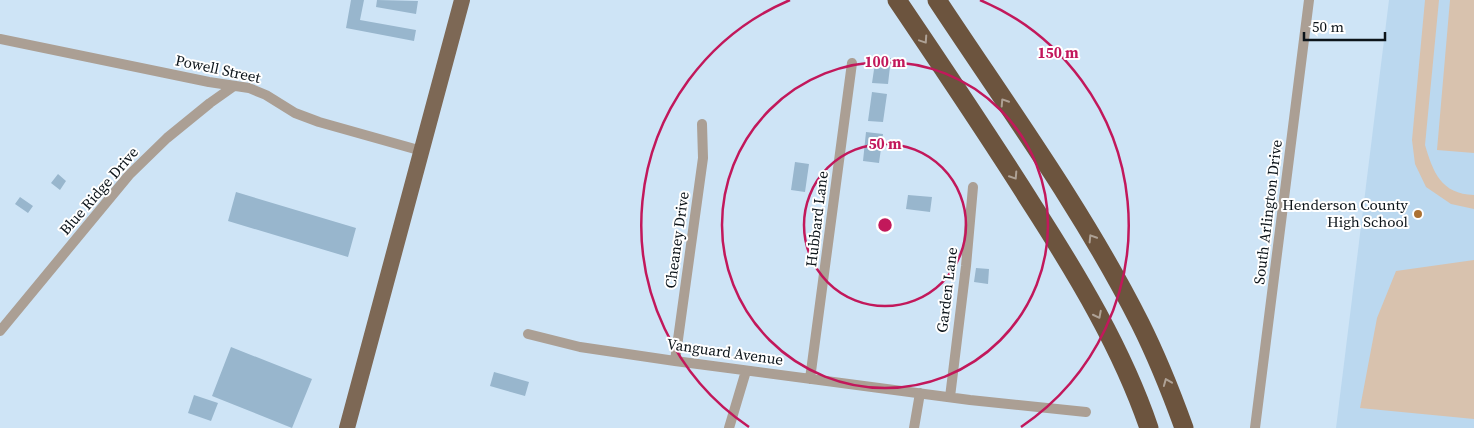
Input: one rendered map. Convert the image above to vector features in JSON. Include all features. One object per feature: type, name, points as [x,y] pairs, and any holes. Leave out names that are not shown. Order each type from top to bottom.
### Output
[{"type":"highway","points":[[897,0],[1011,171],[1076,275],[1122,363],[1149,428]]},
{"type":"highway","points":[[937,0],[1056,180],[1100,251],[1141,324],[1184,428]]},
{"type":"main road","points":[[347,428],[462,0]]},
{"type":"street","name":"South Arlington Drive","points":[[1255,428],[1309,0]]},
{"type":"street","name":"Powell Street","points":[[0,39],[258,90],[295,113],[319,122],[373,139],[422,151]]},
{"type":"street","name":"Hubbard Lane","points":[[810,379],[852,64]]},
{"type":"street","name":"Blue Ridge Drive","points":[[2,324],[149,155],[210,103],[234,86]]},
{"type":"street","name":"Cheaney Drive","points":[[675,361],[704,158],[702,124]]},
{"type":"street","name":"Garden Lane","points":[[950,396],[966,266],[973,187]]},
{"type":"street","name":"Vanguard Avenue","points":[[528,334],[580,347],[675,361],[950,396]]},
{"type":"street","points":[[729,428],[746,370]]},
{"type":"street","points":[[914,428],[920,393]]},
{"type":"street","points":[[950,396],[1086,412]]},
{"type":"shaded area","name":"Henderson County High School","points":[[1389,0],[1474,0],[1474,428],[1336,428]]},
{"type":"shaded area","points":[[1425,0],[1439,0],[1425,145],[1431,164],[1440,180],[1454,191],[1474,195],[1474,209],[1451,204],[1426,187],[1415,164],[1412,140]]},
{"type":"shaded area","points":[[1450,0],[1474,0],[1474,153],[1437,150]]},
{"type":"shaded area","points":[[1474,260],[1474,419],[1360,408],[1377,318],[1396,271]]},
{"type":"building","points":[[351,0],[364,0],[360,20],[416,30],[414,41],[346,28]]},
{"type":"building","points":[[377,0],[418,1],[416,14],[376,7]]},
{"type":"building","points":[[876,56],[891,58],[888,84],[872,83]]},
{"type":"building","points":[[872,92],[887,94],[883,122],[868,121]]},
{"type":"building","points":[[866,132],[883,134],[879,163],[863,161]]},
{"type":"building","points":[[795,162],[809,164],[805,192],[791,190]]},
{"type":"building","points":[[58,174],[66,181],[60,190],[51,183]]},
{"type":"building","points":[[236,192],[356,228],[348,257],[228,221]]},
{"type":"building","points":[[908,195],[932,197],[930,212],[906,209]]},
{"type":"building","points":[[20,197],[33,206],[28,213],[15,204]]},
{"type":"building","points":[[976,268],[989,269],[988,284],[974,282]]},
{"type":"building","points":[[231,347],[312,379],[292,428],[212,396]]},
{"type":"building","points":[[494,372],[529,382],[525,396],[490,386]]},
{"type":"building","points":[[194,395],[218,403],[211,421],[188,413]]},
{"type":"place","name":"Henderson County High School","points":[[1418,214]]}]
